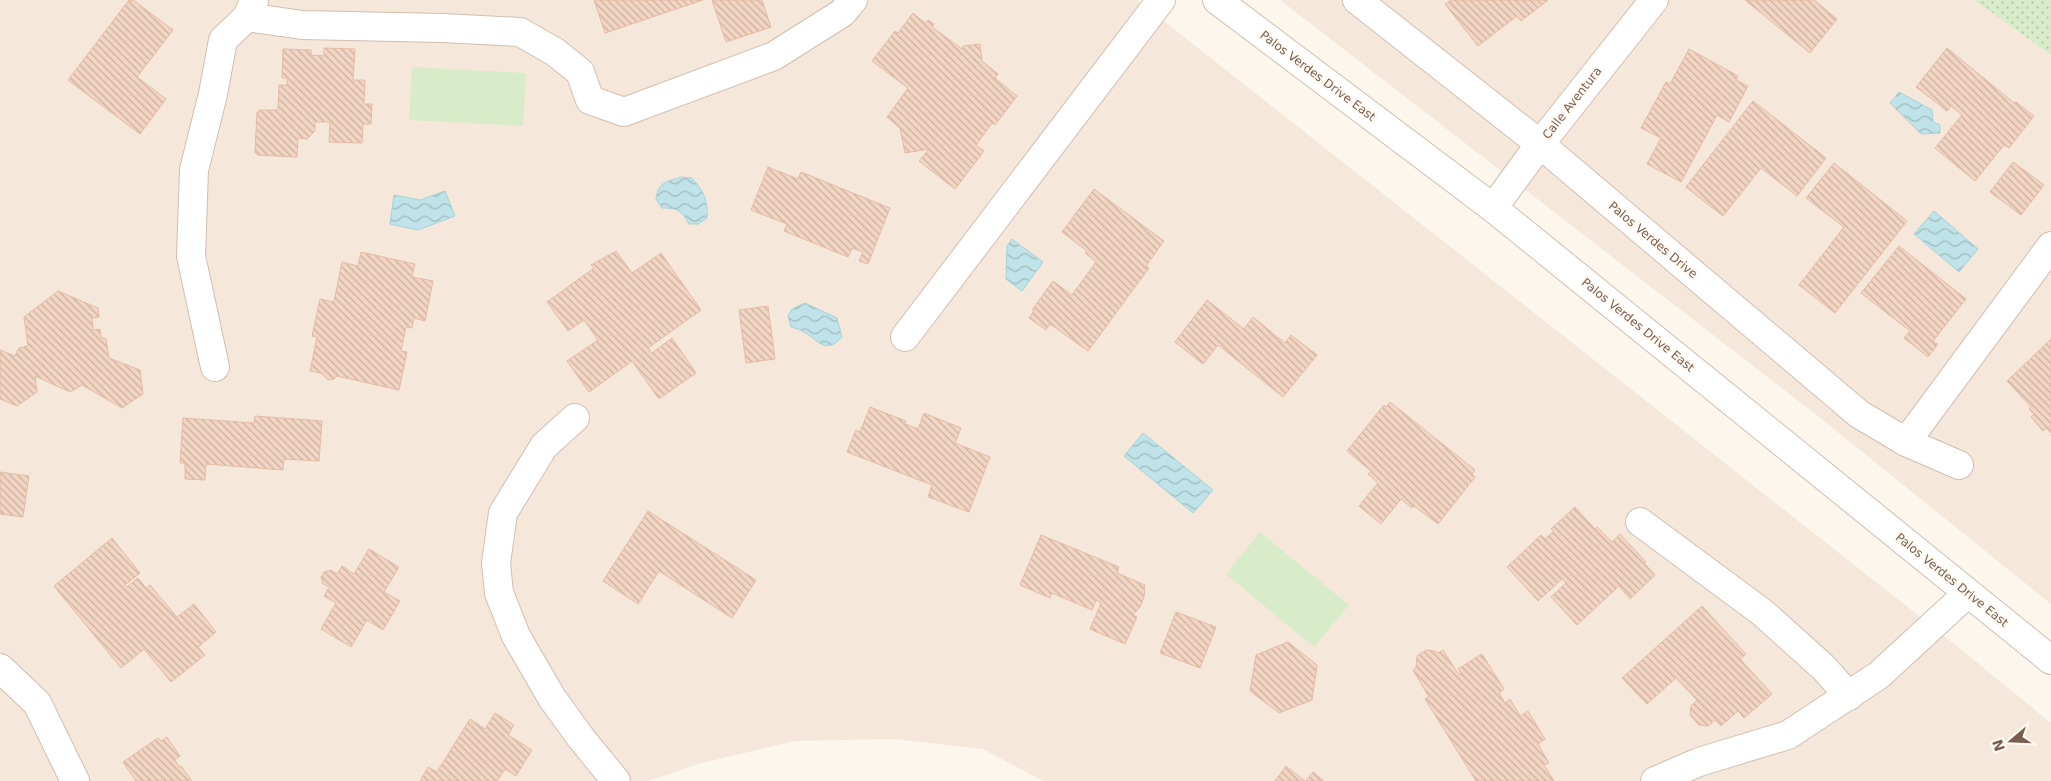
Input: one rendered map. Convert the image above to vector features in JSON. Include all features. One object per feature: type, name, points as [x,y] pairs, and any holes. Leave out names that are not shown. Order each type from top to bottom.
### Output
[{"type":"street","points":[[215,367],[191,256],[194,170],[213,94],[223,40],[251,9],[302,25],[444,28],[520,32],[556,52],[580,72],[590,100],[624,112],[774,56],[842,13],[853,0]]},
{"type":"street","points":[[906,337],[1161,0]]},
{"type":"street","name":"Palos Verdes Drive East","points":[[1217,0],[1493,208],[2051,660]]},
{"type":"street","name":"Palos Verdes Drive","points":[[1357,0],[1540,144],[1859,414],[1906,442],[1959,465]]},
{"type":"street","name":"Calle Aventura","points":[[1493,208],[1540,144],[1654,0]]},
{"type":"street","points":[[1906,442],[2051,246]]},
{"type":"street","points":[[576,418],[544,446],[503,513],[496,563],[499,593],[516,636],[552,698],[616,781]]},
{"type":"street","points":[[1640,522],[1763,613],[1824,668],[1849,696]]},
{"type":"street","points":[[1655,781],[1699,762],[1788,735],[1879,675],[1968,593]]},
{"type":"street","points":[[0,668],[37,703],[75,781]]},
{"type":"shaded area","points":[[0,0],[1137,0],[1942,634],[2051,723],[2051,781],[1043,781],[983,749],[894,739],[795,741],[698,764],[649,781],[0,781]]},
{"type":"shaded area","points":[[1280,0],[1974,0],[2051,55],[2051,604],[1814,413]]},
{"type":"green space","points":[[1974,0],[2051,0],[2051,55]]},
{"type":"green space","points":[[412,67],[526,73],[523,126],[409,120]]},
{"type":"green space","points":[[1260,532],[1349,605],[1314,647],[1226,574]]},
{"type":"water","points":[[1899,92],[1932,110],[1933,122],[1940,125],[1940,133],[1921,134],[1890,103]]},
{"type":"water","points":[[681,177],[692,178],[700,187],[704,196],[707,206],[707,218],[698,224],[689,224],[684,216],[675,209],[662,208],[656,199],[659,189],[664,183]]},
{"type":"water","points":[[445,191],[455,216],[418,230],[390,224],[394,195],[420,200]]},
{"type":"water","points":[[1934,211],[1978,249],[1959,272],[1914,234]]},
{"type":"water","points":[[1012,239],[1043,262],[1022,291],[1006,279],[1007,246]]},
{"type":"water","points":[[805,303],[837,318],[842,337],[836,343],[826,346],[801,330],[791,327],[788,316],[792,309]]},
{"type":"water","points":[[1143,433],[1213,490],[1193,513],[1124,456]]},
{"type":"building","points":[[129,0],[133,0],[173,30],[137,77],[166,99],[140,134],[68,80]]},
{"type":"building","points":[[594,0],[703,0],[605,33]]},
{"type":"building","points":[[712,0],[762,0],[771,27],[726,42]]},
{"type":"building","points":[[1451,0],[1548,0],[1521,21],[1517,16],[1478,46],[1445,4]]},
{"type":"building","points":[[1745,0],[1814,0],[1837,19],[1810,53]]},
{"type":"building","points":[[913,13],[925,23],[928,20],[934,24],[932,27],[962,49],[963,46],[980,44],[982,61],[998,74],[995,78],[1017,96],[995,125],[992,123],[976,145],[984,151],[955,189],[919,161],[929,149],[905,153],[900,128],[887,117],[908,88],[872,61],[895,31],[898,33]]},
{"type":"building","points":[[324,48],[355,49],[353,80],[365,80],[364,104],[372,104],[371,124],[363,124],[362,143],[329,142],[330,122],[315,122],[315,131],[307,139],[298,138],[297,157],[257,155],[255,153],[257,112],[259,110],[278,110],[279,85],[287,85],[287,78],[282,78],[283,49],[311,50],[311,55],[324,56]]},
{"type":"building","points":[[1947,48],[2014,103],[2016,102],[2034,116],[2009,148],[2004,145],[1975,181],[1935,148],[1962,115],[1951,106],[1947,111],[1916,87]]},
{"type":"building","points":[[1689,49],[1738,76],[1736,80],[1748,86],[1729,122],[1717,115],[1681,182],[1647,164],[1661,138],[1641,128],[1666,82],[1670,84]]},
{"type":"building","points":[[1753,101],[1826,158],[1797,196],[1761,168],[1723,216],[1686,187]]},
{"type":"building","points":[[2013,162],[2044,185],[2021,215],[1990,192]]},
{"type":"building","points":[[1834,163],[1907,221],[1835,313],[1799,285],[1844,227],[1806,198]]},
{"type":"building","points":[[768,167],[798,179],[801,172],[890,208],[868,264],[859,261],[863,252],[852,248],[848,257],[784,231],[787,224],[751,210]]},
{"type":"building","points":[[1094,189],[1164,241],[1146,266],[1149,268],[1088,351],[1050,324],[1046,330],[1029,318],[1034,311],[1032,310],[1053,281],[1072,295],[1096,262],[1085,253],[1087,251],[1062,232]]},
{"type":"building","points":[[1899,246],[1966,299],[1933,341],[1938,344],[1928,357],[1904,338],[1910,331],[1861,293]]},
{"type":"building","points":[[616,251],[632,273],[661,253],[701,310],[648,348],[652,353],[672,338],[696,373],[659,399],[632,361],[589,392],[567,361],[598,340],[584,320],[568,331],[547,302],[594,268],[591,265]]},
{"type":"building","points":[[361,252],[415,264],[412,277],[433,281],[425,321],[414,318],[412,328],[406,327],[401,351],[407,352],[399,390],[337,376],[334,379],[328,380],[321,373],[310,371],[317,337],[312,336],[320,299],[334,302],[342,262],[358,266]]},
{"type":"building","points":[[58,291],[98,308],[99,317],[92,318],[93,330],[100,329],[101,337],[106,339],[109,358],[140,370],[143,394],[122,408],[82,385],[70,392],[35,376],[37,392],[17,406],[0,399],[0,350],[15,356],[19,348],[28,346],[24,317]]},
{"type":"building","points":[[1207,300],[1244,329],[1253,317],[1285,343],[1291,335],[1317,355],[1283,397],[1218,345],[1203,364],[1175,342]]},
{"type":"building","points":[[768,306],[775,359],[746,363],[739,310]]},
{"type":"building","points":[[2051,339],[2051,433],[2046,428],[2043,431],[2031,417],[2034,414],[2029,409],[2031,407],[2007,381]]},
{"type":"building","points":[[1390,402],[1475,470],[1472,474],[1475,477],[1438,524],[1401,499],[1381,524],[1359,506],[1378,483],[1368,474],[1371,471],[1347,451],[1384,405],[1386,407]]},
{"type":"building","points":[[870,407],[906,421],[905,424],[918,429],[924,413],[961,428],[955,443],[990,457],[969,512],[928,497],[932,485],[847,452],[856,430],[860,432]]},
{"type":"building","points":[[255,416],[322,421],[319,461],[284,459],[283,470],[206,464],[205,480],[185,479],[185,463],[180,463],[183,418],[254,423]]},
{"type":"building","points":[[0,472],[29,476],[23,517],[0,514]]},
{"type":"building","points":[[1575,507],[1595,529],[1597,527],[1612,542],[1620,534],[1646,562],[1644,563],[1655,575],[1630,599],[1619,586],[1577,625],[1551,597],[1566,583],[1562,579],[1538,601],[1507,567],[1541,535],[1545,539],[1554,531],[1551,529]]},
{"type":"building","points":[[648,511],[756,580],[732,618],[659,571],[638,604],[603,581]]},
{"type":"building","points":[[1041,535],[1119,567],[1117,573],[1145,585],[1144,597],[1140,607],[1133,615],[1137,617],[1125,644],[1090,629],[1101,603],[1096,600],[1092,610],[1052,593],[1050,598],[1020,585]]},
{"type":"building","points":[[112,538],[140,573],[125,585],[127,587],[138,578],[146,588],[150,585],[177,617],[194,604],[216,632],[198,647],[205,655],[171,682],[144,649],[121,668],[54,586]]},
{"type":"building","points":[[369,549],[399,567],[384,592],[400,601],[383,630],[367,620],[351,647],[321,629],[336,603],[324,596],[329,587],[323,584],[321,577],[324,572],[331,570],[337,574],[342,566],[354,574]]},
{"type":"building","points":[[1702,606],[1746,654],[1740,659],[1772,694],[1744,718],[1738,711],[1721,726],[1715,720],[1708,726],[1699,725],[1690,715],[1691,706],[1697,700],[1676,678],[1647,704],[1622,678]]},
{"type":"building","points":[[1176,612],[1216,627],[1200,668],[1160,653]]},
{"type":"building","points":[[1288,642],[1317,665],[1312,700],[1279,713],[1250,691],[1256,655]]},
{"type":"building","points":[[1426,650],[1438,653],[1443,650],[1459,675],[1461,673],[1458,669],[1482,654],[1504,689],[1499,693],[1505,703],[1510,699],[1520,716],[1528,711],[1545,739],[1538,744],[1549,763],[1544,765],[1554,781],[1476,781],[1425,699],[1429,697],[1413,670],[1416,668],[1417,656]]},
{"type":"building","points":[[495,713],[514,725],[508,735],[532,750],[516,776],[505,769],[497,781],[420,781],[428,767],[437,772],[470,719],[485,729]]},
{"type":"building","points":[[167,737],[180,756],[175,760],[192,781],[136,781],[123,762],[158,738],[161,741]]},
{"type":"building","points":[[1286,766],[1305,781],[1275,781]]},
{"type":"building","points":[[1313,772],[1324,781],[1306,781]]}]
